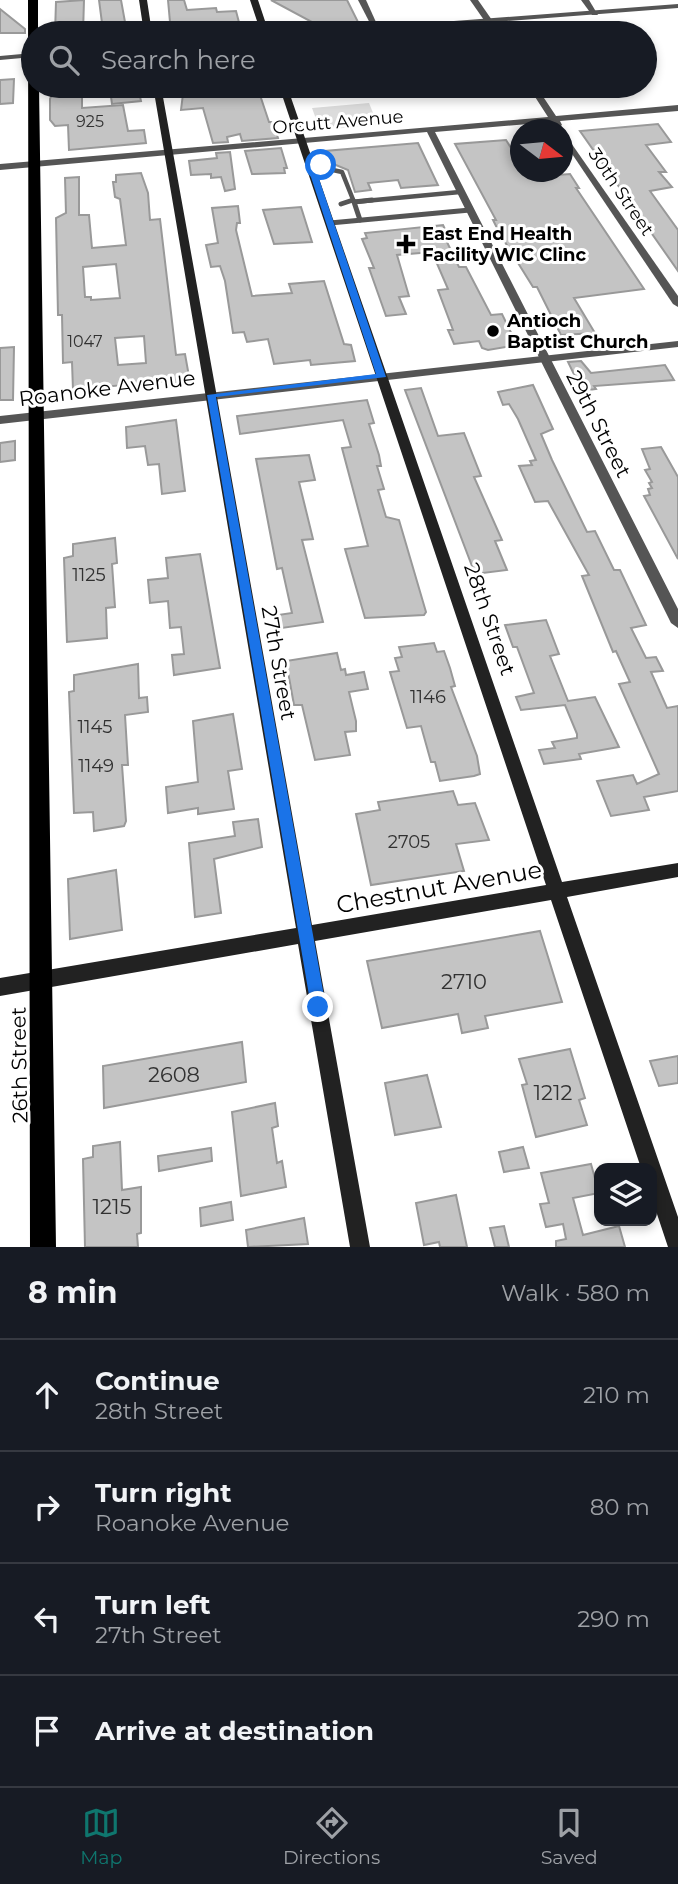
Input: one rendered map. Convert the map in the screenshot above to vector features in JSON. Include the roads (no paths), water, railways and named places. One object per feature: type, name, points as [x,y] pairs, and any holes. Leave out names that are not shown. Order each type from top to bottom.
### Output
[{"type":"main road","name":"26th Street","points":[[33,0],[33,21]]},
{"type":"main road","points":[[143,0],[146,21]]},
{"type":"main road","points":[[254,0],[261,21]]},
{"type":"main road","name":"26th Street","points":[[33,98],[43,1247]]},
{"type":"main road","name":"27th Street","points":[[159,98],[360,1247]]},
{"type":"main road","name":"28th Street","points":[[287,98],[649,1163]]},
{"type":"main road","name":"Chestnut Avenue","points":[[0,987],[678,870]]},
{"type":"main road","name":"28th Street","points":[[657,1186],[678,1247]]},
{"type":"street","points":[[362,0],[373,21]]},
{"type":"street","points":[[474,0],[488,21],[678,6]]},
{"type":"street","points":[[584,0],[595,13]]},
{"type":"street","points":[[0,58],[21,56]]},
{"type":"street","name":"30th Street","points":[[540,98],[554,119]]},
{"type":"street","name":"Orcutt Avenue","points":[[554,119],[677,109]]},
{"type":"street","name":"Orcutt Avenue","points":[[0,167],[510,123]]},
{"type":"street","name":"29th Street","points":[[430,130],[678,623]]},
{"type":"street","name":"30th Street","points":[[573,147],[678,304]]},
{"type":"street","name":"Roanoke Avenue","points":[[0,420],[678,344]]},
{"type":"lane","points":[[310,165],[339,169],[360,220]]},
{"type":"lane","points":[[341,204],[460,192]]},
{"type":"lane","points":[[330,223],[470,210]]},
{"type":"place","name":"East End Health Facility WIC Clinc","points":[[406,244]]},
{"type":"place","name":"Antioch Baptist Church","points":[[493,331]]}]
